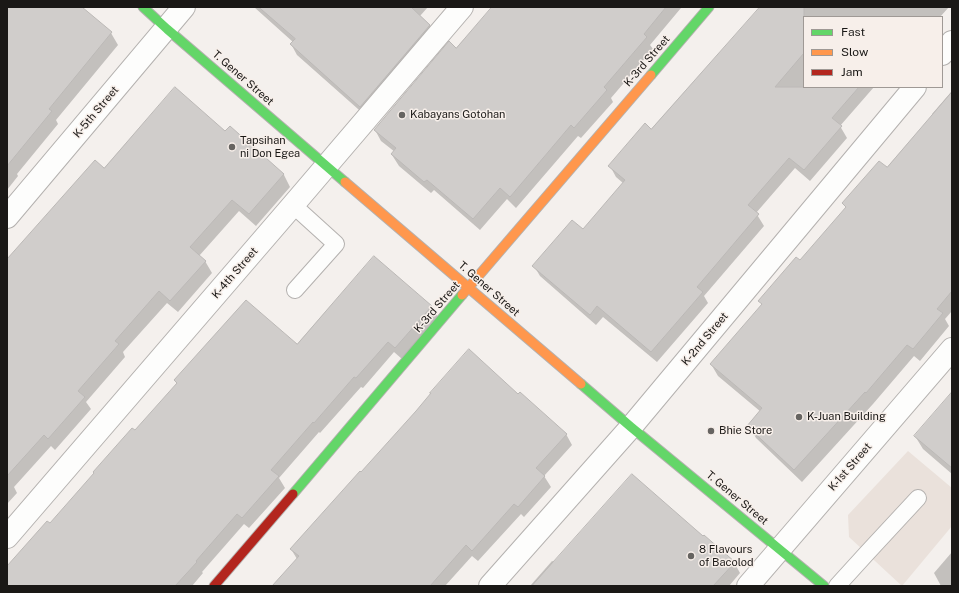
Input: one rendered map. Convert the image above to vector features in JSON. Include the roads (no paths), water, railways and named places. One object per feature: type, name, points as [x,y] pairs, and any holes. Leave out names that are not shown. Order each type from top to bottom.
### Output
[{"type":"street","name":"T. Gener Street","points":[[143,7],[631,427],[824,586]]},
{"type":"street","name":"K-5th Street","points":[[7,217],[184,7]]},
{"type":"street","name":"K-4th Street","points":[[7,537],[293,206],[462,7]]},
{"type":"street","name":"K-3rd Street","points":[[214,586],[709,7]]},
{"type":"street","points":[[943,53],[952,42]]},
{"type":"street","name":"K-2nd Street","points":[[490,586],[631,427],[914,88]]},
{"type":"street","name":"K-1st Street","points":[[748,586],[952,349]]},
{"type":"lane","points":[[293,206],[336,244],[295,290]]},
{"type":"lane","points":[[837,586],[918,498]]},
{"type":"place","name":"Kabayans Gotohan","points":[[402,115]]},
{"type":"place","name":"Tapsihan ni Don Egea","points":[[232,147]]},
{"type":"place","name":"K-Juan Building","points":[[799,417]]},
{"type":"place","name":"Bhie Store","points":[[711,431]]},
{"type":"place","name":"8 Flavours of Bacolod","points":[[691,556]]}]
